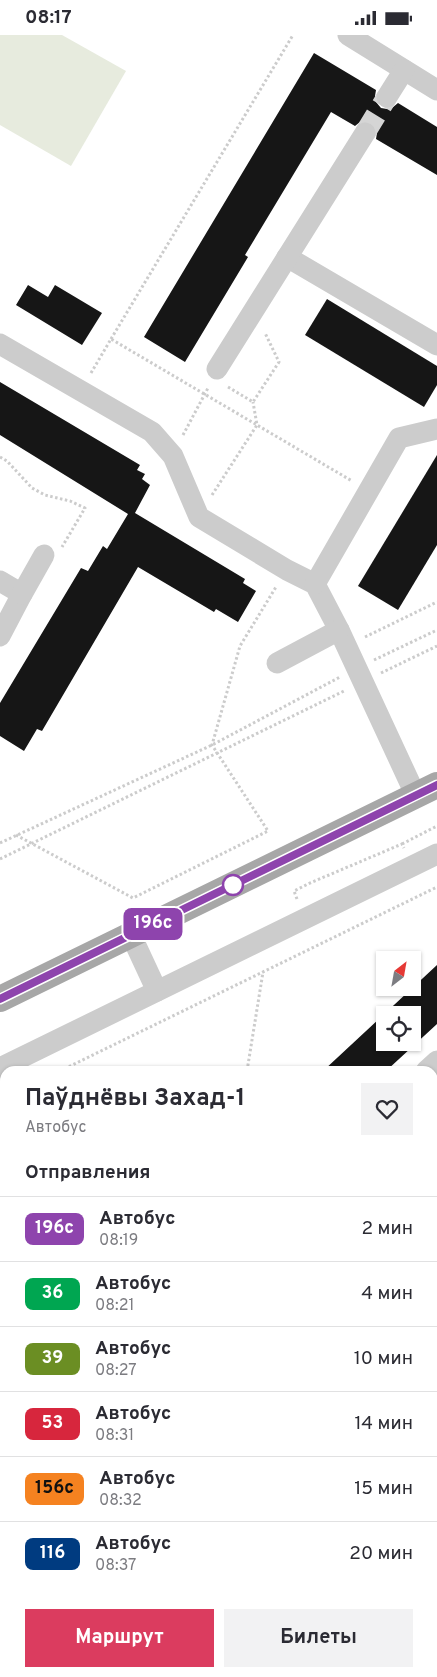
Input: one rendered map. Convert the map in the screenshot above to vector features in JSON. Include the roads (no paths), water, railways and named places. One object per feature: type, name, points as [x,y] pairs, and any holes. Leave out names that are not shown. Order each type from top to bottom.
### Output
[{"type":"main road","points":[[0,999],[426,790]]},
{"type":"lane","points":[[348,35],[437,90]]},
{"type":"lane","points":[[387,97],[404,70]]},
{"type":"lane","points":[[215,373],[365,133]]},
{"type":"lane","points":[[287,257],[437,345]]},
{"type":"lane","points":[[0,344],[152,432],[173,456],[198,517],[287,570],[315,584],[360,675],[426,790]]},
{"type":"lane","points":[[315,584],[399,438],[437,429]]},
{"type":"lane","points":[[0,636],[44,555]]},
{"type":"lane","points":[[0,581],[22,594]]},
{"type":"lane","points":[[277,663],[343,638]]},
{"type":"lane","points":[[4,1066],[437,854]]},
{"type":"lane","points":[[131,935],[157,991]]},
{"type":"tunnel","points":[[365,133],[387,97]]}]
